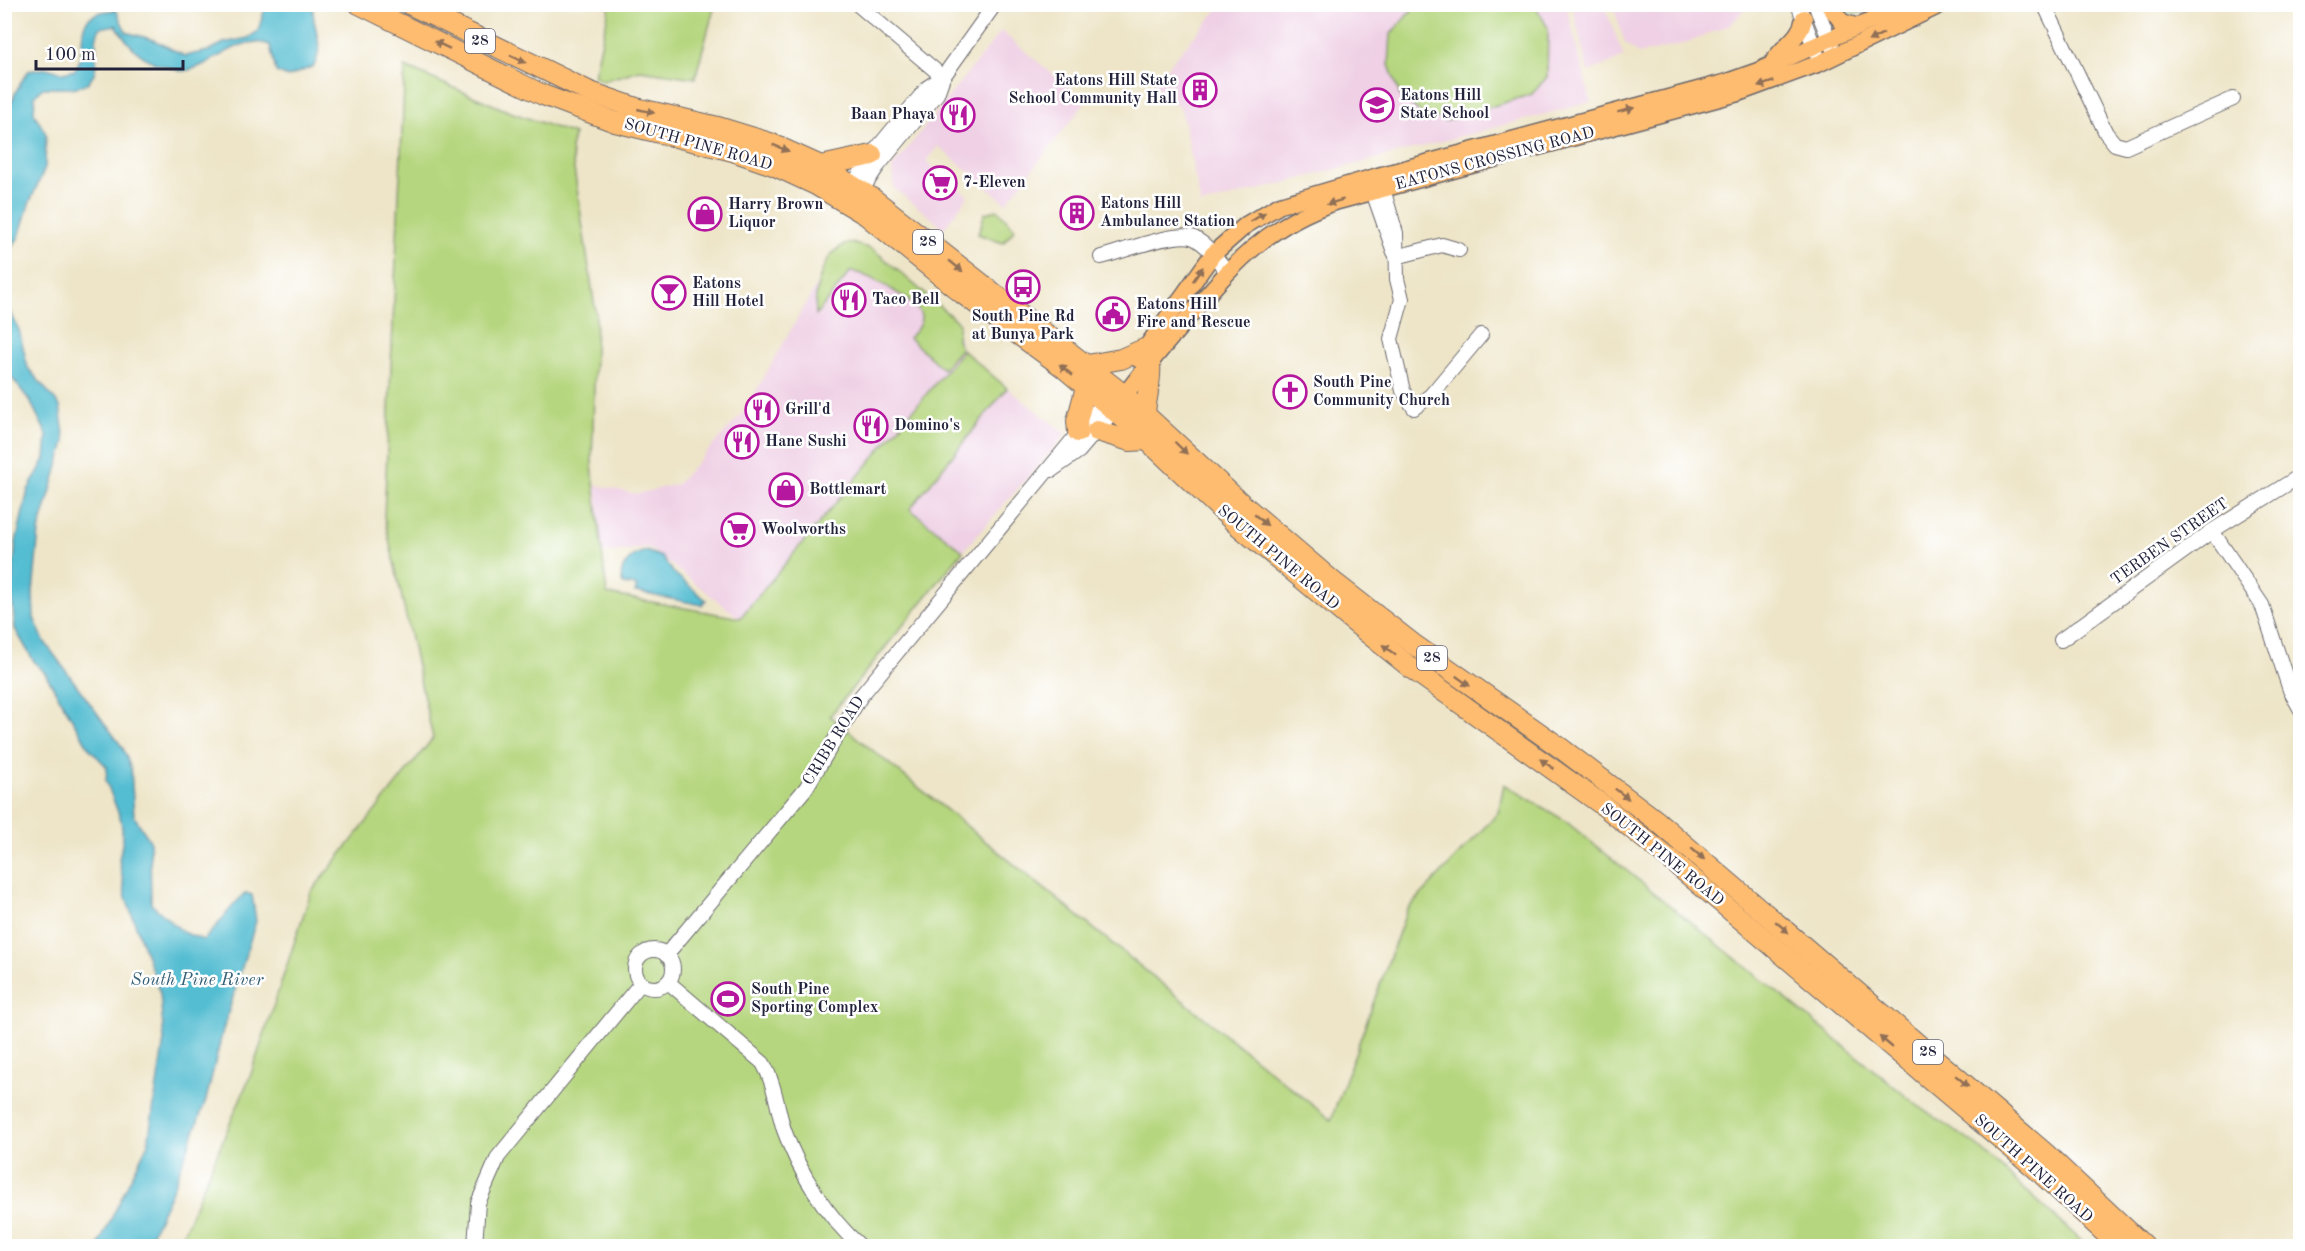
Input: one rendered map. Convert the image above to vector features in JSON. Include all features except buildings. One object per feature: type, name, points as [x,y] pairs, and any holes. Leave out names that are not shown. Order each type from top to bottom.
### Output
[{"type":"highway","name":"SOUTH PINE ROAD","points":[[409,4],[590,93],[636,108],[754,137],[821,166],[963,294],[1029,340],[1086,387],[1145,414],[1233,496],[1336,584],[1472,687],[1562,749],[1688,846],[2045,1153],[2144,1246]]},
{"type":"highway","name":"SOUTH PINE ROAD","points":[[368,9],[552,99],[615,122],[754,158],[852,195],[1087,364],[1148,440],[1234,522],[1412,668],[1604,806],[1672,861],[2033,1166],[2119,1246]]},
{"type":"highway","points":[[821,166],[872,155]]},
{"type":"highway","points":[[1087,364],[1147,356],[1152,378],[1146,395],[1145,414]]},
{"type":"highway","points":[[1086,387],[1077,421],[1088,432],[1130,441],[1148,440]]},
{"type":"main road","points":[[1828,4],[1842,22],[1858,27]]},
{"type":"main road","name":"EATONS CROSSING ROAD","points":[[1114,399],[1147,356],[1213,254],[1246,225],[1290,201],[1724,83],[1772,65],[1909,4]]},
{"type":"main road","name":"EATONS CROSSING ROAD","points":[[1147,356],[1255,245],[1291,220],[1316,208],[1738,93],[1837,56],[1942,4]]},
{"type":"main road","points":[[1772,65],[1781,49],[1799,34],[1801,11]]},
{"type":"street","points":[[852,195],[937,94],[943,77],[995,4]]},
{"type":"street","points":[[1815,4],[1822,43],[1820,63]]},
{"type":"street","points":[[2044,4],[2106,133],[2115,144],[2126,147],[2233,99]]},
{"type":"street","points":[[860,5],[943,77]]},
{"type":"street","points":[[1801,11],[1822,43],[1837,56]]},
{"type":"street","points":[[852,195],[872,155],[928,87],[943,77]]},
{"type":"street","points":[[1378,190],[1396,233],[1396,257],[1402,299],[1391,339],[1403,391],[1414,408],[1431,395],[1481,335]]},
{"type":"street","points":[[1101,257],[1177,237],[1192,237],[1213,254],[1227,272]]},
{"type":"street","points":[[1396,257],[1442,244],[1459,250]]},
{"type":"street","name":"CRIBB ROAD","points":[[666,955],[806,788],[861,696],[1048,472],[1088,432],[1114,399]]},
{"type":"street","name":"TERBEN STREET","points":[[2061,640],[2212,531],[2301,476]]},
{"type":"street","points":[[2212,531],[2262,605],[2290,690],[2301,708]]},
{"type":"street","points":[[654,950],[666,955],[672,965],[668,982],[652,988],[642,983],[635,972],[635,966],[642,955],[654,950]]},
{"type":"street","points":[[668,982],[763,1064],[770,1076],[784,1131],[796,1157],[835,1220],[860,1246]]},
{"type":"street","points":[[475,1246],[478,1203],[498,1157],[642,983]]},
{"type":"shaded area","name":"Eatons Hill State School","points":[[1566,4],[1591,102],[1201,205],[1181,109],[1153,83],[1222,5]]},
{"type":"shaded area","points":[[1613,4],[1748,5],[1731,24],[1676,46],[1638,54],[1625,43]]},
{"type":"shaded area","points":[[1572,5],[1604,5],[1624,57],[1588,72]]},
{"type":"shaded area","points":[[1001,31],[1086,102],[1006,203],[938,146],[926,161],[968,196],[944,228],[894,188],[892,168]]},
{"type":"shaded area","points":[[832,258],[953,321],[963,350],[740,618],[648,547],[603,553],[596,485],[637,494],[677,484],[744,412]]},
{"type":"shaded area","points":[[1007,388],[1066,434],[963,551],[910,510]]},
{"type":"green space","points":[[610,5],[715,5],[695,78],[640,70],[603,81],[594,76]]},
{"type":"green space","points":[[1416,5],[1535,5],[1548,28],[1547,77],[1532,94],[1446,121],[1420,112],[1400,95],[1389,65],[1391,34]]},
{"type":"green space","points":[[1837,5],[1886,5],[1867,12],[1855,13],[1843,10]]},
{"type":"green space","points":[[405,67],[510,112],[574,134],[571,149],[596,315],[592,465],[607,594],[740,618],[963,350],[1007,388],[910,509],[963,551],[830,716],[1331,1120],[1407,910],[1498,813],[1504,784],[1564,820],[1917,1105],[1976,1145],[2087,1246],[178,1246],[251,1074],[311,892],[433,738],[384,517]]},
{"type":"green space","points":[[998,210],[1015,229],[1003,243],[978,234],[985,213]]},
{"type":"green space","points":[[851,243],[872,249],[959,323],[957,339],[961,348],[943,369],[909,338],[921,320],[916,308],[899,294],[865,275],[850,272],[816,315],[816,294],[822,272],[833,253]]},
{"type":"water","points":[[266,5],[313,5],[319,49],[314,66],[288,77],[276,72],[270,45],[259,42],[236,47],[193,69],[180,71],[148,60],[131,45],[116,25],[100,28],[96,41],[93,77],[81,86],[43,88],[35,95],[34,113],[46,134],[45,168],[29,204],[19,237],[7,254],[5,263],[7,121],[13,98],[28,71],[47,68],[63,73],[75,70],[80,60],[86,23],[91,17],[101,12],[116,10],[126,32],[154,40],[185,56],[248,38],[258,31]]},
{"type":"water","name":"South Pine River","points":[[5,301],[19,330],[28,368],[60,406],[65,442],[39,531],[33,592],[34,618],[44,641],[123,748],[131,769],[134,816],[150,841],[151,904],[183,932],[203,940],[246,893],[252,895],[256,921],[223,1030],[206,1100],[171,1193],[146,1246],[98,1246],[148,1143],[164,1040],[160,993],[126,898],[119,860],[123,839],[121,820],[106,781],[107,767],[89,748],[45,673],[33,660],[15,629],[11,589],[16,542],[28,490],[45,459],[47,435],[30,401],[5,369]]},
{"type":"water","points":[[646,551],[662,557],[673,572],[706,600],[702,605],[635,592],[637,586],[623,584],[621,578],[624,567],[636,555]]},
{"type":"place","name":"Eatons Hill State School Community Hall","points":[[1200,90]]},
{"type":"place","name":"Eatons Hill State School","points":[[1377,105]]},
{"type":"place","name":"Baan Phaya","points":[[958,115]]},
{"type":"place","name":"7-Eleven","points":[[940,183]]},
{"type":"place","name":"Eatons Hill Ambulance Station","points":[[1077,213]]},
{"type":"place","name":"Harry Brown Liquor","points":[[705,214]]},
{"type":"place","name":"South Pine Rd at Bunya Park","points":[[1023,287]]},
{"type":"place","name":"Eatons Hill Hotel","points":[[669,293]]},
{"type":"place","name":"Taco Bell","points":[[849,300]]},
{"type":"place","name":"Eatons Hill Fire and Rescue","points":[[1113,314]]},
{"type":"place","name":"South Pine Community Church","points":[[1290,392]]},
{"type":"place","name":"Grill'd","points":[[762,410]]},
{"type":"place","name":"Domino's","points":[[871,426]]},
{"type":"place","name":"Hane Sushi","points":[[742,442]]},
{"type":"place","name":"Bottlemart","points":[[786,490]]},
{"type":"place","name":"Woolworths","points":[[738,530]]},
{"type":"place","name":"South Pine Sporting Complex","points":[[728,999]]}]
